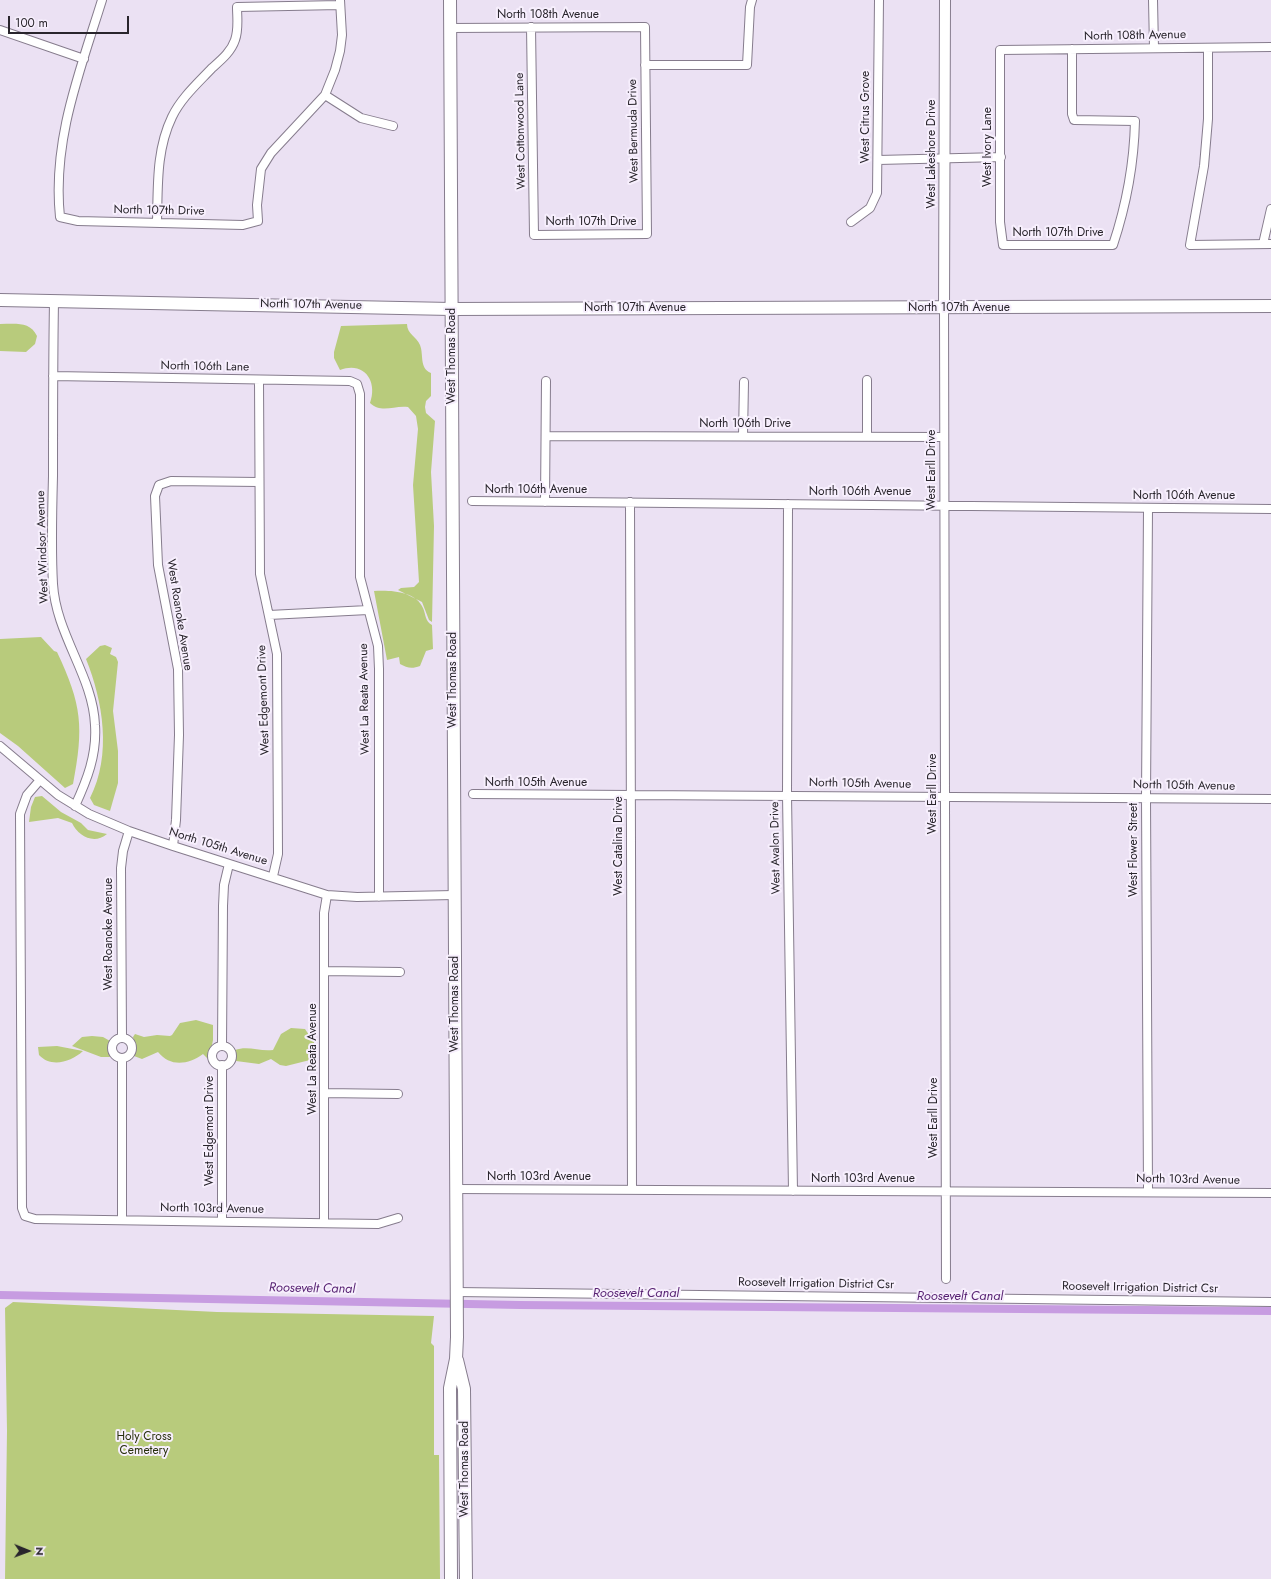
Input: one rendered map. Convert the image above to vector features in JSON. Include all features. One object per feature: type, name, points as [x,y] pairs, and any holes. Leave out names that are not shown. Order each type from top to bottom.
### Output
[{"type":"main road","name":"West Thomas Road","points":[[450,0],[456,1189],[456,1359],[450,1388],[451,1579]]},
{"type":"main road","name":"North 107th Avenue","points":[[0,300],[451,309],[1271,306]]},
{"type":"main road","name":"West Thomas Road","points":[[456,1359],[464,1389],[466,1579]]},
{"type":"street","points":[[0,30],[84,59],[102,0]]},
{"type":"street","points":[[645,64],[747,65],[750,7],[752,0]]},
{"type":"street","name":"West Citrus Grove","points":[[851,222],[870,208],[878,193],[879,0]]},
{"type":"street","name":"West Lakeshore Drive","points":[[944,308],[945,0]]},
{"type":"street","points":[[1154,0],[1154,48]]},
{"type":"street","points":[[157,222],[159,167],[162,145],[172,117],[186,96],[228,52],[235,40],[238,26],[237,7],[340,3],[342,34],[340,51],[325,95],[361,118],[374,123],[393,126]]},
{"type":"street","name":"West Cottonwood Lane","points":[[531,27],[534,235]]},
{"type":"street","name":"North 108th Avenue","points":[[450,28],[645,27]]},
{"type":"street","name":"West Bermuda Drive","points":[[645,27],[647,234]]},
{"type":"street","name":"North 108th Avenue","points":[[1000,50],[1271,47]]},
{"type":"street","points":[[1208,48],[1208,119],[1204,166],[1190,245],[1267,244],[1271,209]]},
{"type":"street","name":"North 107th Drive","points":[[1002,245],[1113,245],[1125,208],[1134,153],[1135,121],[1074,120],[1072,114],[1072,49]]},
{"type":"street","name":"West Ivory Lane","points":[[1000,50],[1000,222],[1002,245]]},
{"type":"street","name":"North 107th Drive","points":[[84,59],[71,97],[60,150],[58,175],[60,217],[78,221],[243,225],[258,221],[258,191],[261,168],[271,153],[325,95]]},
{"type":"street","points":[[878,160],[1001,156]]},
{"type":"street","name":"North 107th Drive","points":[[534,235],[647,234]]},
{"type":"street","name":"West Windsor Avenue","points":[[54,300],[53,583],[55,602],[65,635],[87,688],[95,724],[95,740],[89,775],[75,806]]},
{"type":"street","name":"West Earll Drive","points":[[944,308],[946,1279]]},
{"type":"street","name":"North 106th Lane","points":[[53,376],[350,381],[357,384]]},
{"type":"street","name":"West Edgemont Drive","points":[[259,380],[260,574],[277,654],[278,854],[273,876]]},
{"type":"street","points":[[867,380],[867,437]]},
{"type":"street","points":[[546,381],[546,502]]},
{"type":"street","points":[[743,436],[744,382]]},
{"type":"street","name":"West La Reata Avenue","points":[[357,384],[360,394],[360,577],[378,646],[379,669],[378,897]]},
{"type":"street","name":"North 106th Drive","points":[[546,436],[944,437]]},
{"type":"street","name":"West Roanoke Avenue","points":[[173,846],[176,820],[178,669],[158,565],[155,496],[159,485],[171,481],[259,482]]},
{"type":"street","name":"North 106th Avenue","points":[[472,501],[944,505],[1148,509],[1271,509]]},
{"type":"street","name":"West Catalina Drive","points":[[630,502],[632,1189]]},
{"type":"street","name":"West Avalon Drive","points":[[788,504],[787,795],[793,1191]]},
{"type":"street","name":"West Flower Street","points":[[1148,509],[1146,797],[1148,1191]]},
{"type":"street","points":[[269,615],[368,610]]},
{"type":"street","name":"North 105th Avenue","points":[[0,746],[40,780],[75,806],[89,814],[129,831],[173,846],[273,876],[327,895],[378,897],[454,895]]},
{"type":"street","name":"North 103rd Avenue","points":[[40,780],[27,795],[20,814],[22,1208],[25,1216],[35,1219],[378,1224],[398,1218]]},
{"type":"street","name":"North 105th Avenue","points":[[473,794],[1146,797],[1271,799]]},
{"type":"street","name":"West Roanoke Avenue","points":[[122,1038],[121,868],[123,852],[129,831]]},
{"type":"street","name":"West Edgemont Drive","points":[[222,1046],[223,906],[224,885],[229,864]]},
{"type":"street","name":"West La Reata Avenue","points":[[324,1223],[324,913],[327,895]]},
{"type":"street","points":[[325,971],[400,972]]},
{"type":"street","points":[[122,1038],[127,1040],[132,1048],[130,1054],[122,1058],[113,1053],[112,1046],[116,1041],[122,1038]]},
{"type":"street","name":"West Edgemont Drive","points":[[222,1046],[230,1050],[232,1057],[228,1063],[222,1065],[214,1062],[212,1056],[214,1050],[222,1046]]},
{"type":"street","points":[[122,1058],[122,1220]]},
{"type":"street","name":"West Edgemont Drive","points":[[222,1065],[222,1221]]},
{"type":"street","points":[[325,1093],[398,1094]]},
{"type":"street","name":"North 103rd Avenue","points":[[456,1189],[793,1191],[946,1190],[1271,1193]]},
{"type":"street","name":"Roosevelt Irrigation District Csr","points":[[456,1292],[1271,1302]]},
{"type":"green space","points":[[0,324],[22,324],[30,328],[37,336],[35,344],[26,352],[0,351]]},
{"type":"green space","points":[[407,324],[410,333],[420,345],[423,365],[427,371],[431,373],[431,396],[426,401],[425,407],[426,413],[435,421],[431,472],[434,526],[432,622],[429,620],[422,602],[398,590],[401,588],[414,587],[419,582],[413,485],[418,429],[416,416],[408,407],[384,409],[370,403],[372,387],[367,375],[356,368],[340,370],[334,358],[334,352],[341,326]]},
{"type":"green space","points":[[374,591],[395,591],[409,595],[420,602],[427,620],[432,625],[433,649],[426,651],[420,666],[410,668],[400,664],[399,657],[387,660]]},
{"type":"green space","points":[[41,637],[54,651],[57,652],[72,687],[76,702],[79,747],[73,784],[65,788],[18,746],[0,733],[0,639]]},
{"type":"green space","points":[[105,645],[112,648],[110,654],[116,657],[118,662],[113,711],[118,751],[118,783],[110,811],[94,805],[90,798],[97,781],[101,764],[103,728],[97,692],[86,659],[100,646]]},
{"type":"green space","points":[[42,796],[61,812],[81,823],[88,830],[107,834],[97,839],[87,838],[78,832],[72,823],[58,818],[29,822],[31,807],[35,797]]},
{"type":"green space","points":[[196,1020],[213,1025],[213,1040],[209,1060],[203,1054],[197,1058],[179,1063],[168,1060],[158,1052],[142,1059],[134,1056],[135,1044],[133,1037],[135,1034],[144,1037],[157,1035],[170,1036],[180,1023]]},
{"type":"green space","points":[[291,1028],[305,1029],[309,1035],[314,1035],[314,1059],[286,1066],[280,1065],[271,1059],[259,1064],[236,1061],[235,1050],[249,1048],[273,1050],[281,1034]]},
{"type":"green space","points":[[82,1037],[103,1037],[110,1041],[108,1050],[110,1057],[101,1057],[72,1046]]},
{"type":"green space","points":[[57,1046],[83,1051],[67,1061],[61,1062],[49,1061],[39,1055],[38,1047]]},
{"type":"green space","name":"Holy Cross Cemetery","points":[[13,1302],[217,1312],[434,1316],[431,1343],[434,1346],[434,1455],[439,1455],[440,1579],[5,1579],[7,1431],[5,1308]]},
{"type":"waterway","name":"Roosevelt Canal","points":[[0,1295],[520,1305],[1271,1311]]}]
